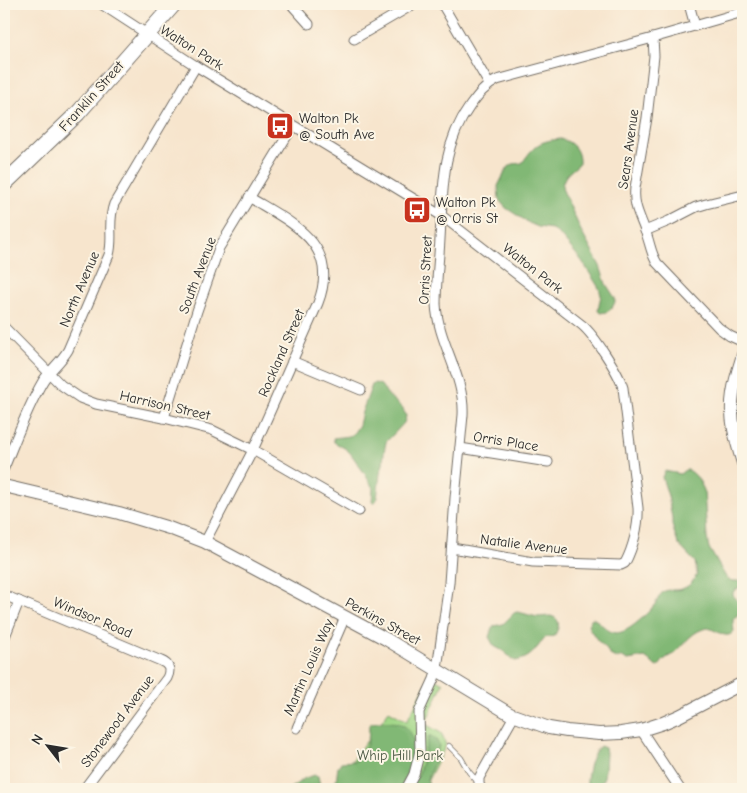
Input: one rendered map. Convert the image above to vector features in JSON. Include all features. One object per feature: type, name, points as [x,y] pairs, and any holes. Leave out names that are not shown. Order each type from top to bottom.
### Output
[{"type":"main road","name":"Franklin Street","points":[[4,184],[78,113],[174,4]]},
{"type":"street","name":"Walton Park","points":[[101,4],[196,66],[442,216],[586,328],[603,352],[623,388],[639,518],[638,527],[626,561],[623,564]]},
{"type":"street","points":[[291,4],[310,24]]},
{"type":"street","points":[[354,39],[414,4]]},
{"type":"street","points":[[442,4],[488,84],[509,76],[743,12]]},
{"type":"street","points":[[689,4],[695,26]]},
{"type":"street","name":"Sears Avenue","points":[[653,38],[654,56],[647,118],[634,196],[636,209],[653,256],[660,266],[719,328],[743,342]]},
{"type":"street","name":"North Avenue","points":[[4,468],[40,386],[68,350],[109,255],[111,239],[110,216],[114,204],[196,66]]},
{"type":"street","name":"Orris Street","points":[[406,789],[414,774],[420,751],[419,712],[437,669],[449,583],[463,414],[463,398],[459,381],[441,334],[437,309],[445,167],[456,128],[465,113],[488,84]]},
{"type":"street","name":"South Avenue","points":[[164,418],[215,257],[293,126]]},
{"type":"street","points":[[645,231],[696,207],[743,196]]},
{"type":"street","name":"Rockland Street","points":[[205,542],[253,450],[322,292],[324,280],[322,262],[315,246],[304,232],[249,197]]},
{"type":"street","name":"Harrison Street","points":[[4,327],[68,391],[85,400],[212,430],[253,450],[359,511]]},
{"type":"street","points":[[743,355],[733,393],[732,407],[738,423],[737,444],[743,463]]},
{"type":"street","points":[[292,361],[361,390]]},
{"type":"street","name":"Orris Place","points":[[460,448],[548,462]]},
{"type":"street","name":"Perkins Street","points":[[4,486],[120,513],[176,530],[205,542],[400,647],[514,716],[549,728],[599,734],[641,730],[678,716],[743,683]]},
{"type":"street","name":"Natalie Avenue","points":[[452,548],[533,562],[623,564]]},
{"type":"street","name":"Windsor Road","points":[[4,595],[163,661],[169,668]]},
{"type":"street","points":[[4,639],[18,601]]},
{"type":"street","name":"Martin Louis Way","points":[[297,728],[345,617]]},
{"type":"street","name":"Stonewood Avenue","points":[[84,789],[167,678],[169,668]]},
{"type":"street","points":[[480,786],[480,778],[514,716]]},
{"type":"street","points":[[641,730],[680,789]]},
{"type":"lane","points":[[449,746],[461,758],[468,772],[480,786]]},
{"type":"green space","points":[[561,139],[572,145],[577,151],[579,164],[565,177],[562,188],[582,233],[600,266],[606,284],[615,298],[612,308],[607,312],[600,313],[598,311],[601,295],[599,288],[582,261],[560,235],[552,229],[538,227],[529,223],[506,208],[499,200],[498,186],[507,168],[513,164],[522,163],[538,145],[547,141]]},
{"type":"green space","points":[[375,383],[381,385],[388,395],[403,409],[406,416],[404,423],[386,442],[377,499],[374,503],[372,502],[373,488],[365,474],[351,454],[334,442],[333,438],[353,434],[359,425],[372,385]]},
{"type":"green space","points":[[685,470],[696,476],[704,490],[709,548],[727,579],[742,582],[741,586],[733,592],[733,595],[743,607],[743,610],[733,619],[734,631],[731,634],[725,635],[708,628],[698,631],[657,667],[645,657],[628,660],[622,657],[616,658],[610,655],[589,628],[588,625],[591,619],[593,618],[612,632],[623,631],[642,618],[666,590],[685,588],[693,581],[697,574],[695,562],[678,544],[662,477],[665,471],[680,474]]},
{"type":"green space","points":[[517,612],[538,617],[554,617],[558,624],[554,636],[544,638],[529,656],[515,661],[494,646],[489,637],[494,626],[503,624]]},
{"type":"green space","name":"Whip Hill Park","points":[[430,676],[443,683],[425,724],[441,733],[446,745],[427,782],[429,789],[331,789],[389,711],[407,721]]},
{"type":"green space","points":[[377,722],[401,724],[408,730],[413,739],[414,751],[412,762],[400,789],[335,789],[338,767],[341,762],[356,761],[367,745],[369,725]]},
{"type":"green space","points":[[429,736],[436,740],[439,745],[427,779],[432,789],[410,789],[419,773]]},
{"type":"green space","points":[[600,746],[605,748],[606,753],[604,777],[599,787],[603,789],[587,789],[589,766]]},
{"type":"green space","points":[[318,776],[322,789],[289,789],[305,778]]},
{"type":"green space","points":[[620,787],[624,789],[603,789]]},
{"type":"place","name":"Walton Pk @ South Ave","points":[[280,126]]},
{"type":"place","name":"Walton Pk @ Orris St","points":[[417,210]]}]
